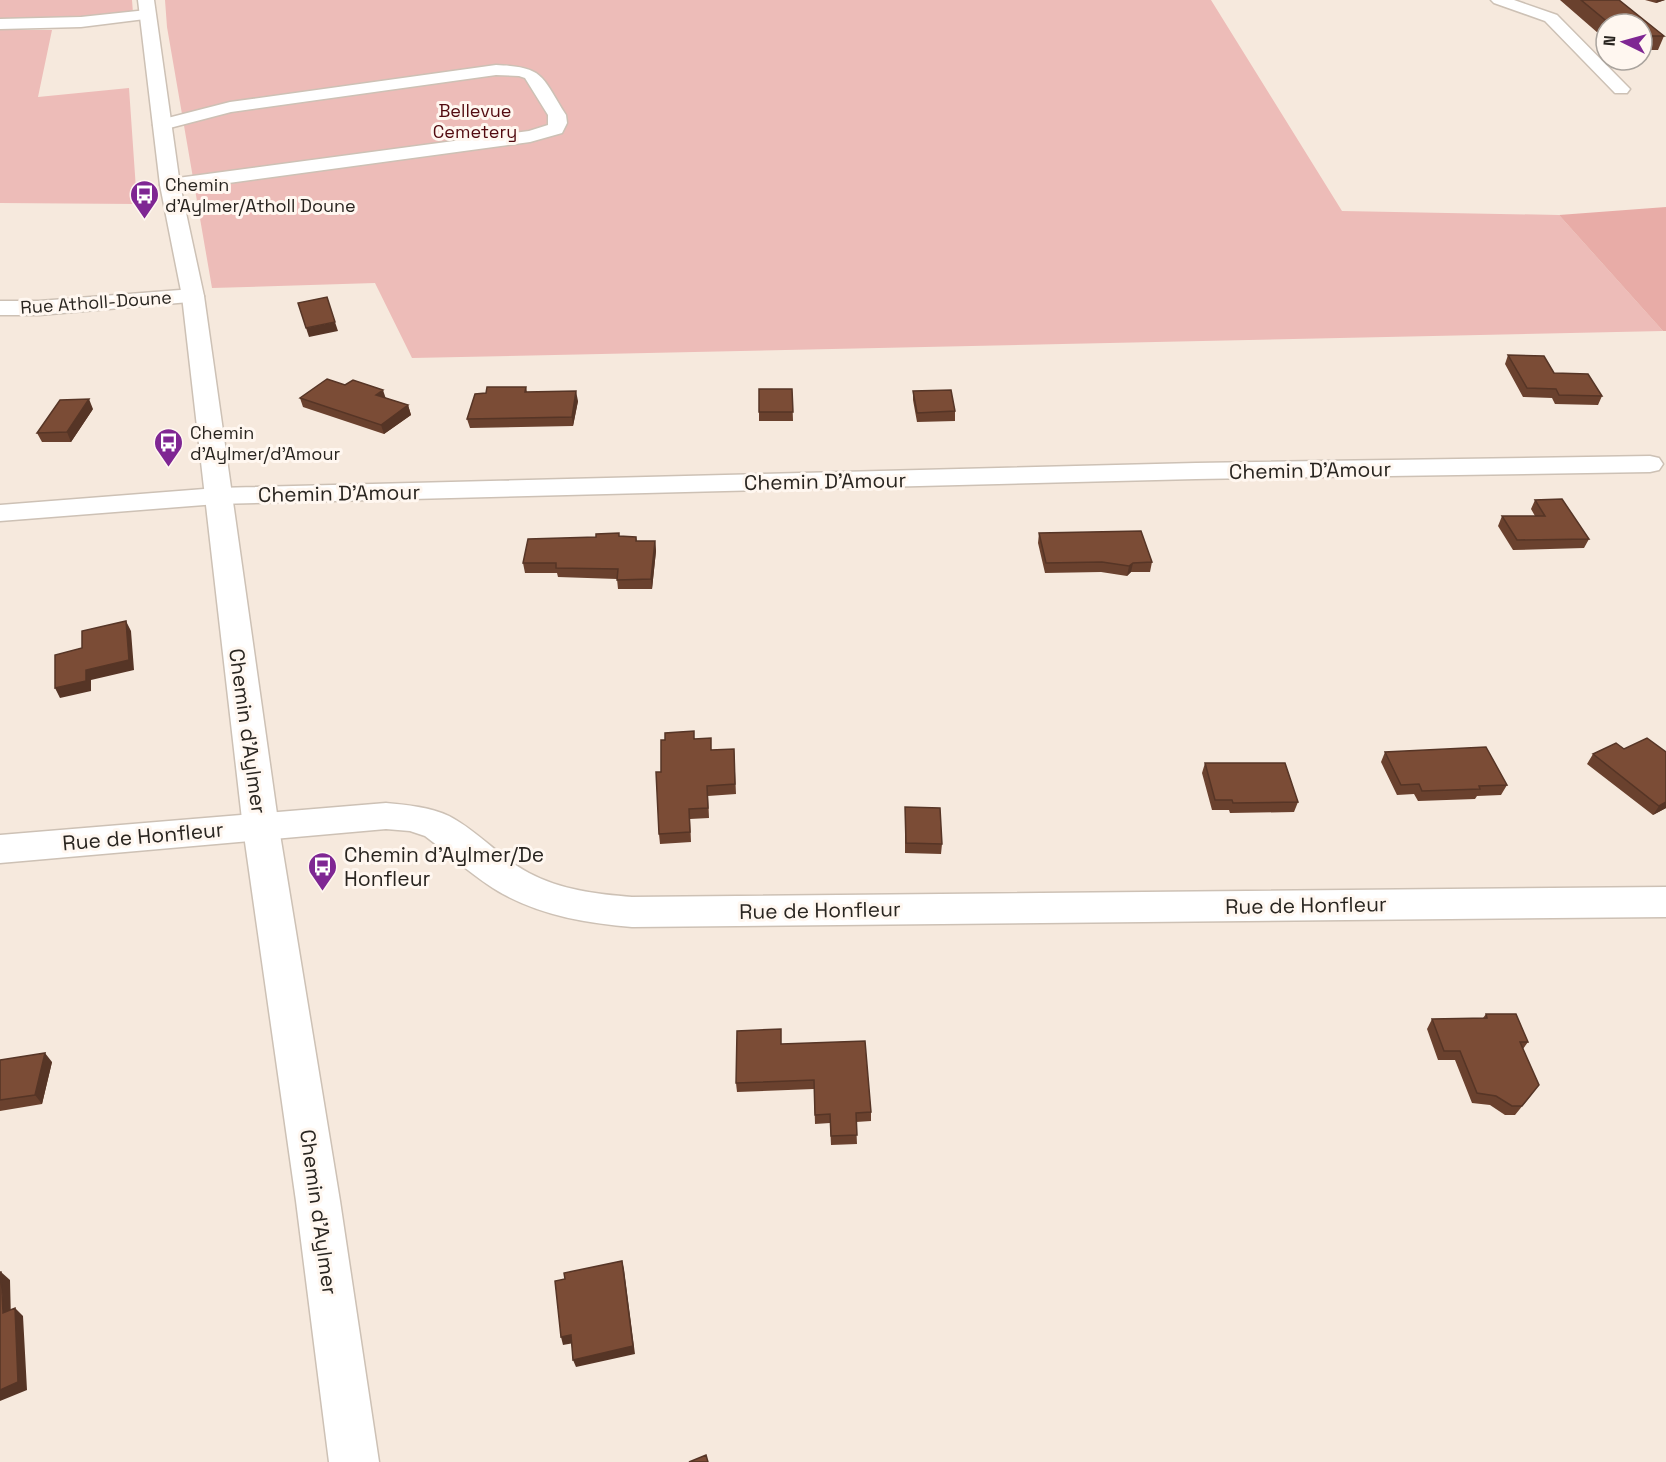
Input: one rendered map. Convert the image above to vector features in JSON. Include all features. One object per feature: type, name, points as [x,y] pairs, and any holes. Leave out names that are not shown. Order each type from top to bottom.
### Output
[{"type":"street","points":[[1499,0],[1551,18],[1563,27],[1621,89]]},
{"type":"street","points":[[1524,7],[1540,0]]},
{"type":"street","points":[[0,24],[81,22],[146,7]]},
{"type":"street","name":"Chemin d'Aylmer","points":[[146,7],[170,185],[193,296],[261,828],[318,1201],[354,1462]]},
{"type":"street","points":[[162,125],[230,107],[496,70],[522,71],[531,75],[557,115],[556,129],[530,136],[170,185]]},
{"type":"street","name":"Rue Atholl-Doune","points":[[0,308],[39,308],[193,296]]},
{"type":"street","name":"Chemin D'Amour","points":[[0,513],[217,496],[1208,471],[1650,464]]},
{"type":"street","name":"Rue de Honfleur","points":[[0,849],[386,816],[410,818],[437,826],[515,883],[550,898],[586,908],[632,912],[1666,902]]},
{"type":"green space","points":[[0,0],[132,0],[133,13],[109,18],[0,19]]},
{"type":"green space","name":"Bellevue Cemetery","points":[[165,0],[1211,0],[1342,211],[1559,215],[1663,331],[412,358],[375,283],[212,288],[167,27]]},
{"type":"green space","points":[[0,30],[52,30],[38,97],[129,88],[137,204],[0,203]]},
{"type":"shaded area","points":[[1666,207],[1666,331],[1663,331],[1559,215]]},
{"type":"building","points":[[1581,0],[1619,0],[1634,12],[1596,12]]},
{"type":"building","points":[[1654,28],[1664,36],[1654,36]]},
{"type":"building","points":[[327,297],[335,322],[306,328],[298,303]]},
{"type":"building","points":[[1508,355],[1544,356],[1554,373],[1588,374],[1602,396],[1559,395],[1556,389],[1527,388]]},
{"type":"building","points":[[327,379],[345,385],[353,380],[383,390],[376,395],[408,405],[381,425],[300,398]]},
{"type":"building","points":[[487,387],[526,387],[525,392],[576,391],[572,417],[467,419],[475,394],[486,393]]},
{"type":"building","points":[[759,389],[792,389],[793,412],[759,412]]},
{"type":"building","points":[[951,390],[955,411],[917,413],[913,391]]},
{"type":"building","points":[[89,399],[67,432],[37,433],[60,400]]},
{"type":"building","points":[[1562,499],[1589,539],[1517,540],[1502,516],[1545,516],[1535,500]]},
{"type":"building","points":[[1141,531],[1152,562],[1133,563],[1129,566],[1102,562],[1046,563],[1039,533]]},
{"type":"building","points":[[619,533],[619,536],[636,537],[636,541],[655,541],[651,579],[617,580],[618,569],[556,568],[556,563],[523,563],[528,539],[596,537],[596,534]]},
{"type":"building","points":[[126,621],[129,660],[86,670],[86,681],[55,688],[55,655],[82,648],[82,631]]},
{"type":"building","points":[[694,731],[694,739],[711,738],[711,750],[734,749],[735,784],[707,786],[708,808],[689,809],[690,832],[659,834],[656,772],[661,772],[661,740],[665,740],[665,733]]},
{"type":"building","points":[[1647,738],[1666,752],[1666,802],[1659,806],[1593,754],[1616,743],[1624,749]]},
{"type":"building","points":[[1486,747],[1507,785],[1479,786],[1480,789],[1422,791],[1419,784],[1401,785],[1385,752]]},
{"type":"building","points":[[1205,763],[1285,763],[1298,802],[1233,803],[1232,800],[1215,800]]},
{"type":"building","points":[[905,807],[940,808],[942,844],[906,843]]},
{"type":"building","points":[[1486,1014],[1516,1014],[1528,1042],[1520,1042],[1539,1085],[1522,1106],[1512,1106],[1496,1096],[1477,1093],[1460,1051],[1444,1051],[1432,1019],[1487,1018]]},
{"type":"building","points":[[781,1029],[781,1044],[865,1041],[871,1112],[856,1113],[857,1135],[831,1136],[830,1114],[815,1115],[814,1080],[736,1083],[737,1031]]},
{"type":"building","points":[[45,1053],[35,1095],[0,1100],[0,1060]]},
{"type":"building","points":[[622,1261],[633,1346],[573,1360],[571,1335],[561,1337],[555,1281],[565,1279],[564,1273]]},
{"type":"building","points":[[0,1272],[3,1313],[15,1308],[18,1382],[0,1390]]},
{"type":"building","points":[[706,1455],[708,1462],[689,1462]]},
{"type":"place","name":"Chemin d'Aylmer/Atholl Doune","points":[[144,220]]},
{"type":"place","name":"Chemin d'Aylmer/d'Amour","points":[[169,468]]},
{"type":"place","name":"Chemin d'Aylmer/De Honfleur","points":[[323,892]]}]
